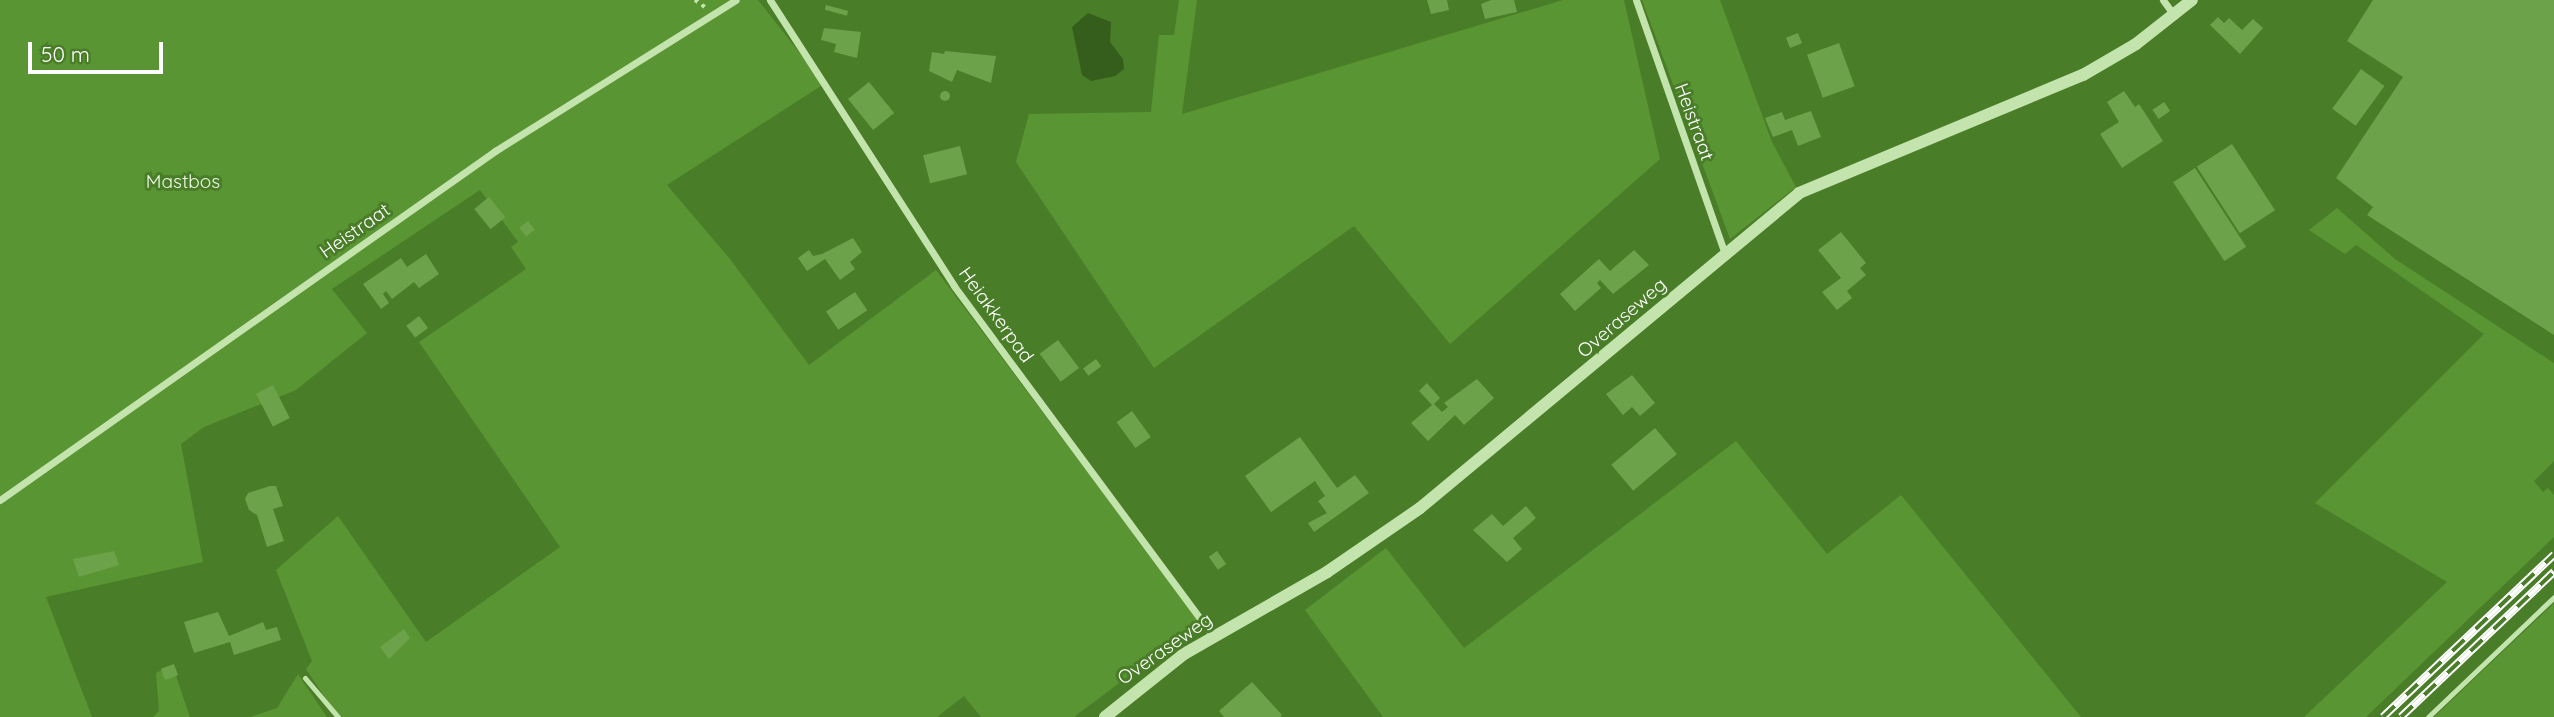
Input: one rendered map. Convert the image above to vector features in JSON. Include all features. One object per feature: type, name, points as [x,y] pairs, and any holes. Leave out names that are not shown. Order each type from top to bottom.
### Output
[{"type":"street","name":"Heistraat","points":[[0,499],[495,151],[736,0]]},
{"type":"street","name":"Heiakkerpad","points":[[770,0],[954,286],[1213,636]]},
{"type":"street","name":"Heistraat","points":[[1636,0],[1726,254]]},
{"type":"street","points":[[2163,0],[2174,15]]},
{"type":"street","name":"Overaseweg","points":[[1105,717],[1213,636],[1327,572],[1420,508],[1799,193],[2083,75],[2174,15],[2192,0]]},
{"type":"lane","points":[[2428,717],[2554,597]]},
{"type":"lane","points":[[305,678],[338,717]]},
{"type":"green space","name":"Mastbos","points":[[0,0],[758,0],[824,84],[667,185],[730,259],[809,365],[936,270],[1200,622],[1074,717],[981,717],[964,696],[937,717],[338,717],[306,669],[312,661],[276,570],[338,516],[426,642],[560,547],[419,342],[526,269],[511,247],[518,242],[480,190],[332,289],[367,333],[296,390],[204,427],[181,444],[203,562],[46,597],[92,717],[0,717]]},
{"type":"green space","points":[[1179,0],[1197,0],[1182,114],[1563,0],[1624,0],[1660,159],[1450,344],[1354,226],[1154,368],[1016,162],[1029,114],[1151,112],[1159,35],[1174,35]]},
{"type":"green space","points":[[1642,0],[1720,0],[1772,142],[1796,187],[1730,239]]},
{"type":"green space","points":[[2337,208],[2395,259],[2554,363],[2554,461],[2534,481],[2543,492],[2548,488],[2554,495],[2554,537],[2366,717],[2304,717],[2447,582],[2315,503],[2484,334],[2356,245],[2345,254],[2309,230]]},
{"type":"green space","points":[[1736,441],[1827,554],[1901,495],[2081,717],[1383,717],[1305,610],[1386,548],[1464,648]]},
{"type":"green space","points":[[2554,603],[2554,717],[2434,717],[2476,677]]},
{"type":"green space","points":[[166,668],[174,670],[190,717],[153,717],[159,711],[156,673]]},
{"type":"green space","points":[[298,674],[327,717],[250,717],[277,708]]},
{"type":"shaded area","points":[[1088,13],[1111,22],[1110,42],[1123,59],[1124,69],[1115,76],[1091,81],[1082,75],[1072,27]]},
{"type":"building","points":[[1427,0],[1447,0],[1449,10],[1431,14]]},
{"type":"building","points":[[1491,0],[1514,0],[1517,12],[1485,19],[1481,4]]},
{"type":"building","points":[[2373,0],[2554,0],[2554,335],[2367,215],[2373,207],[2336,178],[2403,77],[2347,41]]},
{"type":"building","points":[[826,5],[848,11],[847,16],[825,10]]},
{"type":"building","points":[[2218,17],[2224,23],[2229,18],[2242,30],[2253,19],[2263,28],[2240,54],[2210,25]]},
{"type":"building","points":[[824,28],[861,32],[857,58],[834,52],[836,44],[821,40]]},
{"type":"building","points":[[1798,33],[1802,43],[1790,48],[1786,38]]},
{"type":"building","points":[[1839,43],[1855,86],[1823,98],[1807,55]]},
{"type":"building","points":[[945,51],[996,56],[991,83],[957,70],[952,82],[929,71],[932,52],[944,54]]},
{"type":"building","points":[[2361,69],[2384,86],[2356,126],[2332,109]]},
{"type":"building","points":[[869,82],[894,113],[873,130],[848,99]]},
{"type":"building","points":[[945,91],[949,92],[949,100],[945,101],[941,100],[940,96],[941,92]]},
{"type":"building","points":[[2124,91],[2135,107],[2139,104],[2163,141],[2122,168],[2100,134],[2119,122],[2107,102]]},
{"type":"building","points":[[2164,102],[2170,111],[2159,119],[2152,110]]},
{"type":"building","points":[[1811,111],[1821,137],[1798,146],[1792,130],[1773,137],[1765,118],[1782,112],[1785,120]]},
{"type":"building","points":[[2232,144],[2275,210],[2240,233],[2197,167]]},
{"type":"building","points":[[960,146],[967,174],[930,183],[923,155]]},
{"type":"building","points":[[2195,168],[2246,247],[2224,261],[2173,182]]},
{"type":"building","points":[[489,197],[505,217],[491,229],[474,209]]},
{"type":"building","points":[[528,221],[535,230],[526,236],[519,228]]},
{"type":"building","points":[[1841,232],[1866,263],[1860,268],[1866,275],[1847,291],[1852,298],[1837,310],[1822,292],[1841,278],[1818,250]]},
{"type":"building","points":[[853,238],[862,252],[850,262],[855,269],[840,280],[825,259],[807,271],[798,258],[809,250],[813,256],[822,254]]},
{"type":"building","points":[[1634,250],[1649,265],[1613,294],[1600,280],[1597,283],[1601,288],[1575,311],[1560,294],[1599,259],[1610,271]]},
{"type":"building","points":[[426,254],[439,274],[419,288],[414,282],[392,299],[386,291],[383,294],[389,303],[381,309],[363,284],[401,258],[407,267]]},
{"type":"building","points":[[855,292],[867,310],[838,330],[826,312]]},
{"type":"building","points":[[419,316],[428,328],[415,338],[406,326]]},
{"type":"building","points":[[1058,340],[1079,368],[1061,382],[1040,354]]},
{"type":"building","points":[[1096,359],[1101,366],[1088,376],[1083,368]]},
{"type":"building","points":[[1632,375],[1655,403],[1640,416],[1632,407],[1623,415],[1606,394]]},
{"type":"building","points":[[1477,379],[1494,398],[1464,425],[1455,415],[1428,441],[1411,423],[1432,405],[1419,391],[1427,383],[1440,398],[1434,404],[1442,412],[1448,407],[1444,403]]},
{"type":"building","points":[[273,385],[290,418],[273,427],[256,394]]},
{"type":"building","points":[[1132,411],[1151,437],[1135,448],[1117,422]]},
{"type":"building","points":[[1655,428],[1677,454],[1633,491],[1611,465]]},
{"type":"building","points":[[1300,437],[1337,488],[1355,475],[1369,493],[1314,532],[1308,523],[1327,513],[1318,501],[1325,496],[1315,481],[1271,512],[1245,476]]},
{"type":"building","points":[[276,486],[283,506],[273,509],[284,541],[267,547],[257,515],[249,510],[245,499],[248,493]]},
{"type":"building","points":[[1526,506],[1536,518],[1513,538],[1522,549],[1507,562],[1473,530],[1492,514],[1503,526]]},
{"type":"building","points":[[114,551],[119,565],[79,577],[73,559]]},
{"type":"building","points":[[1217,551],[1226,564],[1218,570],[1209,557]]},
{"type":"building","points":[[218,612],[229,636],[263,622],[266,630],[277,627],[281,640],[234,655],[230,642],[194,653],[184,622]]},
{"type":"building","points":[[404,629],[410,638],[389,659],[380,647]]},
{"type":"building","points":[[174,664],[178,675],[165,680],[161,669]]},
{"type":"building","points":[[1252,682],[1282,715],[1224,717],[1219,711]]},
{"type":"railway","points":[[2383,717],[2554,555]]},
{"type":"railway","points":[[2401,717],[2554,572]]}]
